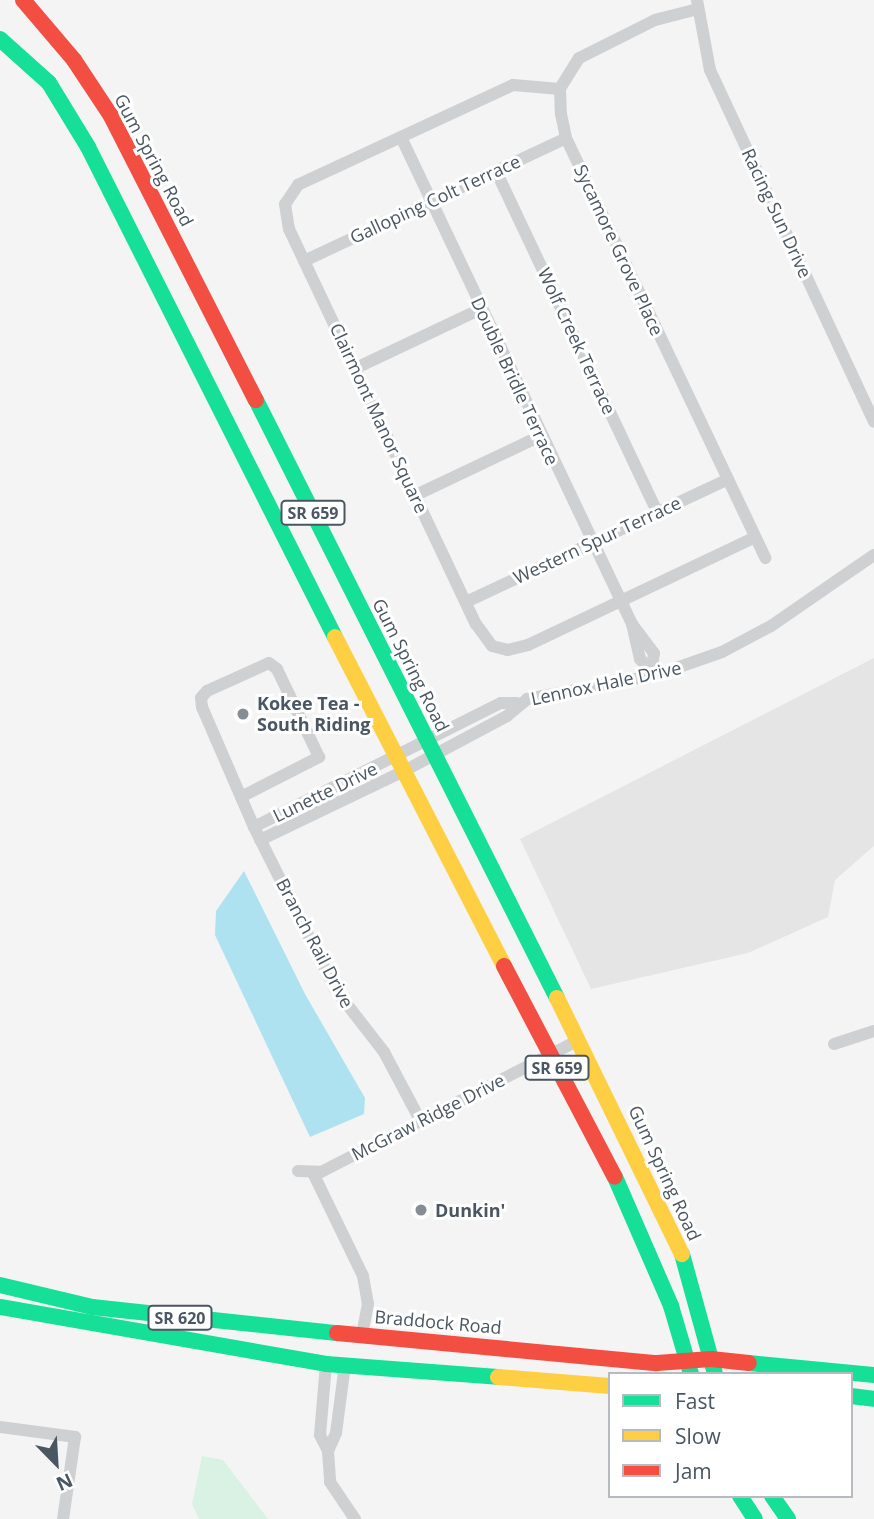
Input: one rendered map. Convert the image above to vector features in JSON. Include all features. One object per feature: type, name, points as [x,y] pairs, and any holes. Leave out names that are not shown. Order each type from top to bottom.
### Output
[{"type":"main road","name":"Gum Spring Road","points":[[23,0],[74,60],[111,116],[579,1040],[683,1257],[713,1367]]},
{"type":"main road","name":"SR 659","points":[[0,39],[49,83],[66,106],[400,764],[621,1188],[671,1307],[689,1368]]},
{"type":"main road","name":"Braddock Road","points":[[0,1285],[134,1313],[689,1368],[814,1372]]},
{"type":"main road","name":"SR 620","points":[[0,1307],[183,1342],[326,1364],[608,1386]]},
{"type":"main road","points":[[183,1342],[335,1345],[362,1335]]},
{"type":"main road","name":"Braddock Road","points":[[853,1374],[874,1375]]},
{"type":"main road","points":[[853,1396],[874,1399]]},
{"type":"main road","points":[[741,1498],[755,1519]]},
{"type":"main road","points":[[773,1498],[788,1519]]},
{"type":"street","points":[[560,89],[579,58],[670,14],[698,4]]},
{"type":"street","name":"Racing Sun Drive","points":[[698,4],[710,70],[874,422]]},
{"type":"street","name":"Clairmont Manor Square","points":[[560,89],[513,85],[292,191],[285,212],[304,261],[486,641],[508,650],[528,645],[755,537]]},
{"type":"street","name":"Sycamore Grove Place","points":[[560,89],[566,138],[765,558]]},
{"type":"street","name":"Double Bridle Terrace","points":[[401,137],[620,601],[632,624],[654,653],[654,671]]},
{"type":"street","name":"Galloping Colt Terrace","points":[[304,261],[566,138]]},
{"type":"street","name":"Wolf Creek Terrace","points":[[496,171],[657,512]]},
{"type":"street","points":[[356,368],[481,309]]},
{"type":"street","points":[[416,495],[540,436]]},
{"type":"street","name":"Western Spur Terrace","points":[[466,602],[727,479]]},
{"type":"street","name":"Lennox Hale Drive","points":[[400,764],[431,747],[507,716],[517,703],[551,692],[654,671],[722,652],[771,626],[874,555]]},
{"type":"street","name":"Branch Rail Drive","points":[[240,797],[319,757],[277,669],[269,663],[201,698],[240,797],[335,989],[384,1052],[420,1120]]},
{"type":"street","name":"Lunette Drive","points":[[254,827],[400,764]]},
{"type":"street","name":"Lunette Drive","points":[[260,840],[400,764]]},
{"type":"street","points":[[834,1044],[874,1031]]},
{"type":"street","name":"McGraw Ridge Drive","points":[[314,1175],[579,1040]]},
{"type":"street","points":[[298,1171],[314,1175],[363,1276],[368,1304],[362,1335]]},
{"type":"street","points":[[326,1364],[320,1435],[328,1451],[330,1482],[355,1519]]},
{"type":"street","points":[[328,1451],[337,1433],[345,1365]]},
{"type":"street","points":[[0,1427],[75,1437],[63,1519]]},
{"type":"shaded area","points":[[874,658],[874,846],[835,880],[828,917],[748,953],[591,989],[520,839]]},
{"type":"green space","points":[[202,1456],[223,1460],[268,1519],[199,1519],[192,1504]]},
{"type":"water","points":[[244,871],[305,994],[365,1098],[364,1114],[310,1137],[215,935],[216,911]]},
{"type":"traffic: fast","points":[[0,39],[49,83],[88,147],[335,637]]},
{"type":"traffic: fast","points":[[256,400],[557,998]]},
{"type":"traffic: fast","points":[[615,1177],[671,1306],[690,1372]]},
{"type":"traffic: fast","points":[[682,1254],[714,1372]]},
{"type":"traffic: fast","points":[[0,1285],[92,1307],[337,1333]]},
{"type":"traffic: fast","points":[[0,1307],[326,1364],[498,1377]]},
{"type":"traffic: fast","points":[[749,1363],[843,1372]]},
{"type":"traffic: fast","points":[[853,1373],[874,1375]]},
{"type":"traffic: fast","points":[[853,1396],[874,1399]]},
{"type":"traffic: fast","points":[[741,1498],[755,1519]]},
{"type":"traffic: fast","points":[[773,1498],[788,1519]]},
{"type":"traffic: slow","points":[[335,637],[504,966]]},
{"type":"traffic: slow","points":[[557,998],[682,1254]]},
{"type":"traffic: slow","points":[[498,1377],[608,1386]]},
{"type":"traffic: jam","points":[[23,0],[74,60],[111,116],[256,400]]},
{"type":"traffic: jam","points":[[504,966],[615,1177]]},
{"type":"traffic: jam","points":[[337,1333],[657,1363],[711,1359],[749,1363]]},
{"type":"place","name":"Kokee Tea - South Riding","points":[[243,714]]},
{"type":"place","name":"Dunkin'","points":[[421,1210]]}]
